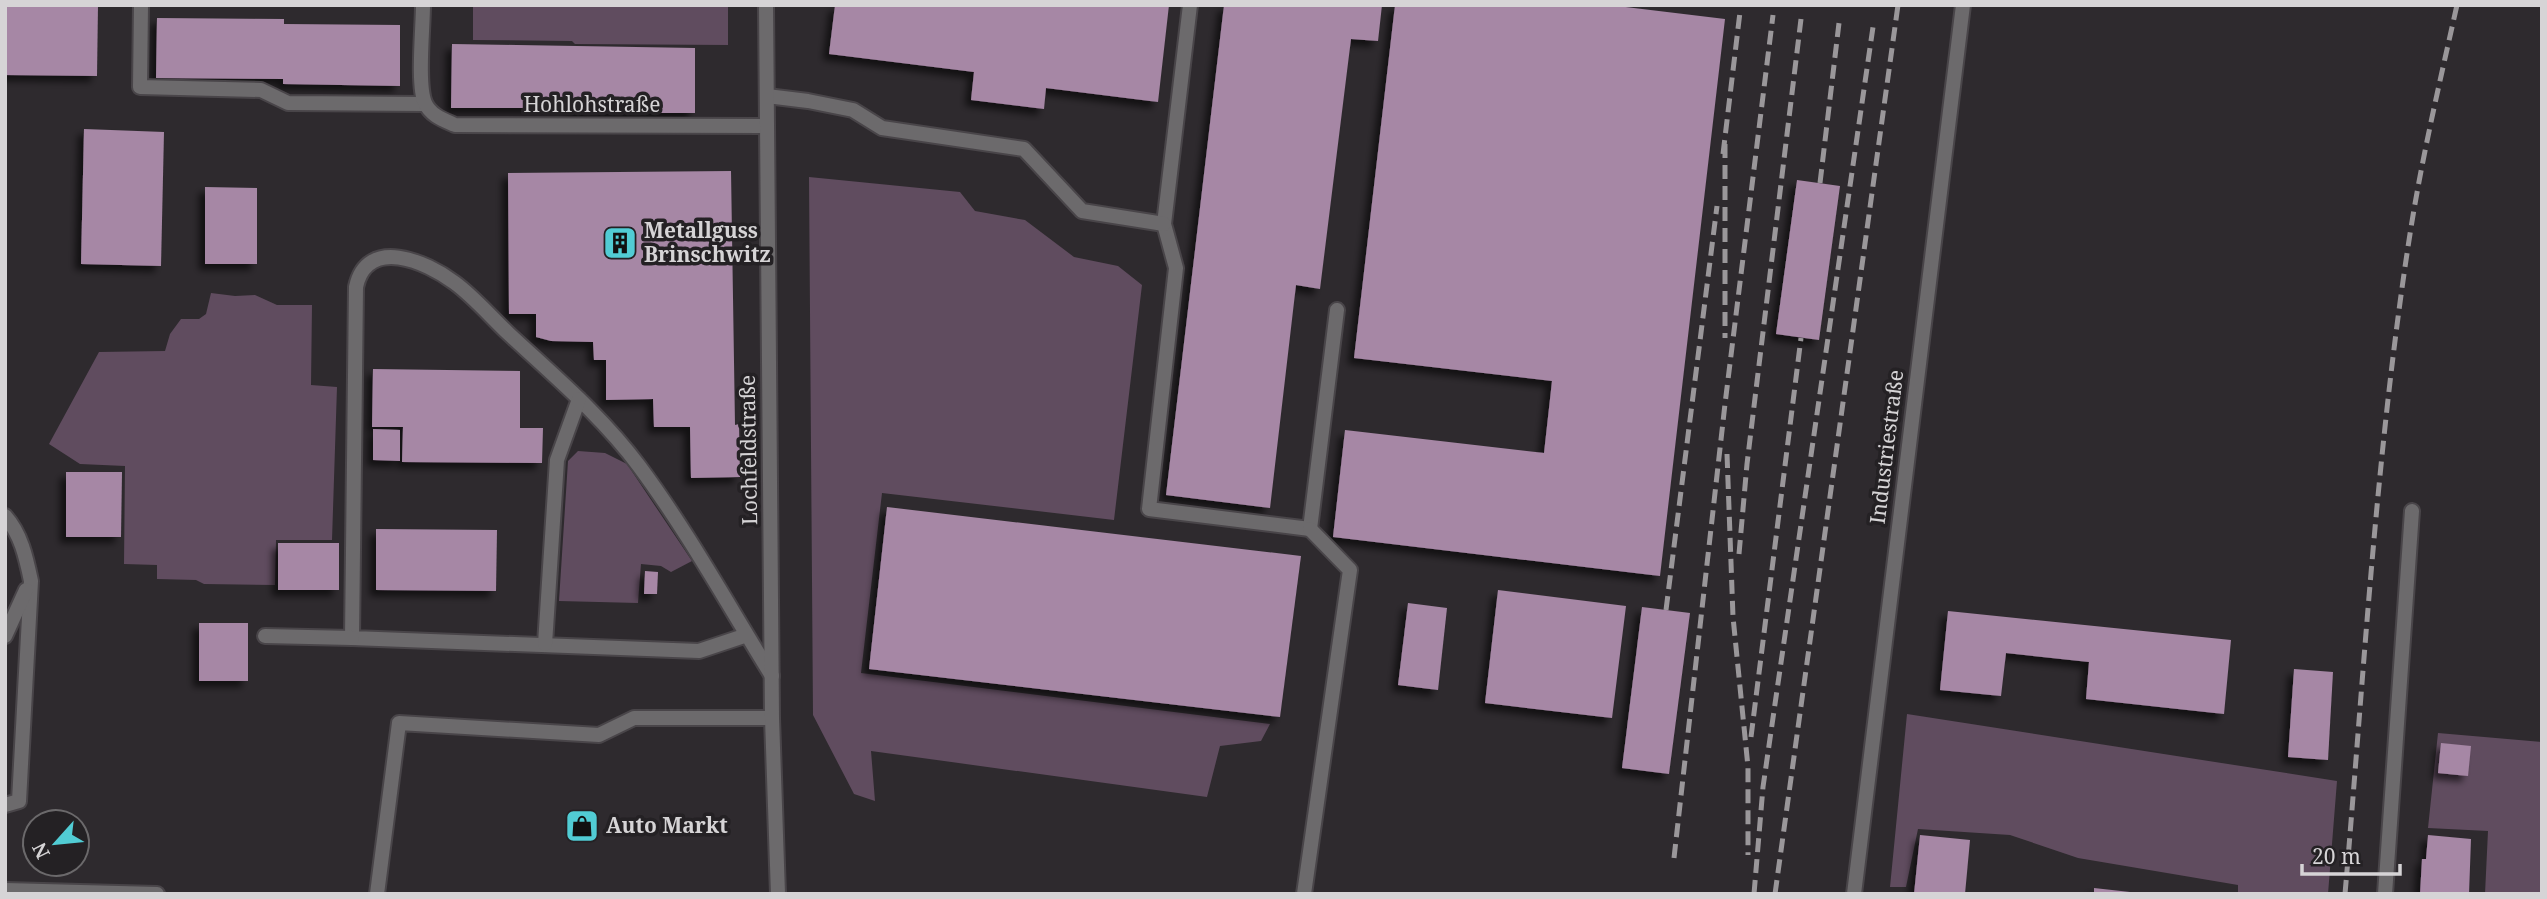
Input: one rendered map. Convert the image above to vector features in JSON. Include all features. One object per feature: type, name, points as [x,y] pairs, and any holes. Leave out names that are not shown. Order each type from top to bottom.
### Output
[{"type":"street","points":[[141,5],[140,87],[261,90],[288,103],[425,104],[422,85],[423,5]]},
{"type":"street","name":"Lochfeldstraße","points":[[766,5],[772,718],[778,894]]},
{"type":"street","points":[[1190,5],[1164,224],[1176,268],[1149,509],[1310,529],[1350,570],[1304,894]]},
{"type":"street","name":"Industriestraße","points":[[1854,894],[1963,5]]},
{"type":"street","points":[[767,96],[853,110],[882,128],[1024,149],[1082,211],[1164,224]]},
{"type":"street","name":"Hohlohstraße","points":[[425,104],[436,117],[456,125],[767,126]]},
{"type":"street","points":[[352,638],[356,287],[359,273],[368,262],[398,257],[418,263],[455,283],[579,399],[637,463],[682,527],[772,676]]},
{"type":"street","points":[[1310,529],[1337,310]]},
{"type":"street","points":[[545,644],[557,460],[579,399]]},
{"type":"street","points":[[2385,894],[2412,510]]},
{"type":"street","points":[[5,516],[14,526],[25,553],[31,581],[19,801],[5,805]]},
{"type":"street","points":[[5,636],[31,581]]},
{"type":"street","points":[[265,636],[699,650],[747,635]]},
{"type":"street","points":[[377,894],[399,723],[599,735],[634,718],[772,718]]},
{"type":"street","points":[[5,890],[157,894]]},
{"type":"shaded area","points":[[473,5],[728,5],[728,45],[473,40]]},
{"type":"shaded area","points":[[809,177],[960,192],[975,211],[1025,220],[1074,257],[1118,266],[1142,285],[1114,520],[882,493],[861,673],[1270,724],[1261,741],[1220,746],[1207,797],[871,751],[875,801],[854,794],[813,715]]},
{"type":"shaded area","points":[[211,293],[255,295],[277,305],[312,305],[311,385],[337,387],[332,540],[276,540],[275,585],[204,584],[196,580],[157,579],[157,565],[124,564],[125,466],[80,464],[49,444],[99,352],[165,351],[170,334],[181,319],[199,319],[206,314]]},
{"type":"shaded area","points":[[578,451],[605,453],[627,464],[692,561],[671,572],[661,566],[641,564],[638,603],[559,601],[568,461]]},
{"type":"shaded area","points":[[1907,714],[2337,781],[2328,894],[2238,894],[2238,885],[2078,858],[2010,835],[1918,829],[1906,887],[1890,887]]},
{"type":"shaded area","points":[[2438,733],[2542,742],[2542,894],[2485,894],[2488,831],[2428,828]]},
{"type":"building","points":[[5,5],[98,5],[97,76],[5,75]]},
{"type":"building","points":[[835,5],[1169,5],[1158,102],[1046,88],[1044,109],[971,100],[974,72],[829,54]]},
{"type":"building","points":[[1224,5],[1382,5],[1378,41],[1351,39],[1320,289],[1296,285],[1270,508],[1166,495]]},
{"type":"building","points":[[1395,5],[1609,5],[1725,19],[1660,576],[1333,537],[1345,430],[1544,453],[1552,381],[1354,358]]},
{"type":"building","points":[[157,18],[284,19],[284,24],[400,25],[400,86],[283,84],[283,79],[156,78]]},
{"type":"building","points":[[452,44],[695,48],[695,113],[571,113],[572,108],[451,108]]},
{"type":"building","points":[[84,129],[164,132],[161,266],[81,264]]},
{"type":"building","name":"Metallguss Brinschwitz","points":[[731,171],[735,425],[739,424],[740,477],[691,478],[690,427],[654,427],[653,399],[606,400],[606,360],[594,360],[593,342],[551,341],[536,337],[536,314],[509,314],[508,173]]},
{"type":"building","points":[[1797,180],[1840,186],[1819,340],[1776,334]]},
{"type":"building","points":[[205,187],[257,188],[257,264],[205,264]]},
{"type":"building","points":[[373,369],[520,371],[520,428],[543,428],[542,463],[402,462],[403,427],[372,427]]},
{"type":"building","points":[[373,429],[400,430],[400,461],[373,460]]},
{"type":"building","points":[[66,472],[122,472],[121,537],[66,537]]},
{"type":"building","points":[[887,507],[1301,556],[1280,717],[869,669]]},
{"type":"building","points":[[376,529],[497,530],[496,591],[376,590]]},
{"type":"building","points":[[278,543],[339,543],[339,590],[278,590]]},
{"type":"building","points":[[645,571],[658,572],[657,594],[644,594]]},
{"type":"building","points":[[1498,590],[1626,606],[1612,718],[1485,703]]},
{"type":"building","points":[[1408,603],[1447,608],[1438,690],[1398,685]]},
{"type":"building","points":[[1642,607],[1690,613],[1669,774],[1622,768]]},
{"type":"building","points":[[1948,611],[2231,640],[2224,714],[2086,699],[2089,662],[2006,653],[2001,696],[1940,690]]},
{"type":"building","points":[[199,623],[248,623],[248,681],[199,681]]},
{"type":"building","points":[[2294,669],[2333,672],[2328,760],[2288,757]]},
{"type":"building","points":[[2441,743],[2471,746],[2468,776],[2438,773]]},
{"type":"building","points":[[1920,835],[1970,840],[1965,894],[1914,894]]},
{"type":"building","points":[[2428,835],[2471,839],[2469,894],[2420,894],[2422,859],[2426,859]]},
{"type":"building","points":[[2094,888],[2130,892],[2130,894],[2094,894]]},
{"type":"railway","points":[[1775,894],[1898,5]]},
{"type":"railway","points":[[2345,894],[2372,563],[2398,316],[2420,176],[2457,5]]},
{"type":"railway","points":[[1723,154],[1740,12]]},
{"type":"railway","points":[[1674,858],[1725,404],[1773,15]]},
{"type":"railway","points":[[1739,554],[1747,464],[1801,19]]},
{"type":"railway","points":[[1820,183],[1839,23]]},
{"type":"railway","points":[[1754,894],[1763,787],[1873,27]]},
{"type":"railway","points":[[1725,144],[1725,338]]},
{"type":"railway","points":[[1666,610],[1717,206]]},
{"type":"railway","points":[[1751,737],[1801,338]]},
{"type":"railway","points":[[1727,454],[1733,617],[1748,767],[1748,855]]},
{"type":"place","name":"Metallguss Brinschwitz","points":[[620,243]]},
{"type":"place","name":"Auto Markt","points":[[582,826]]}]
